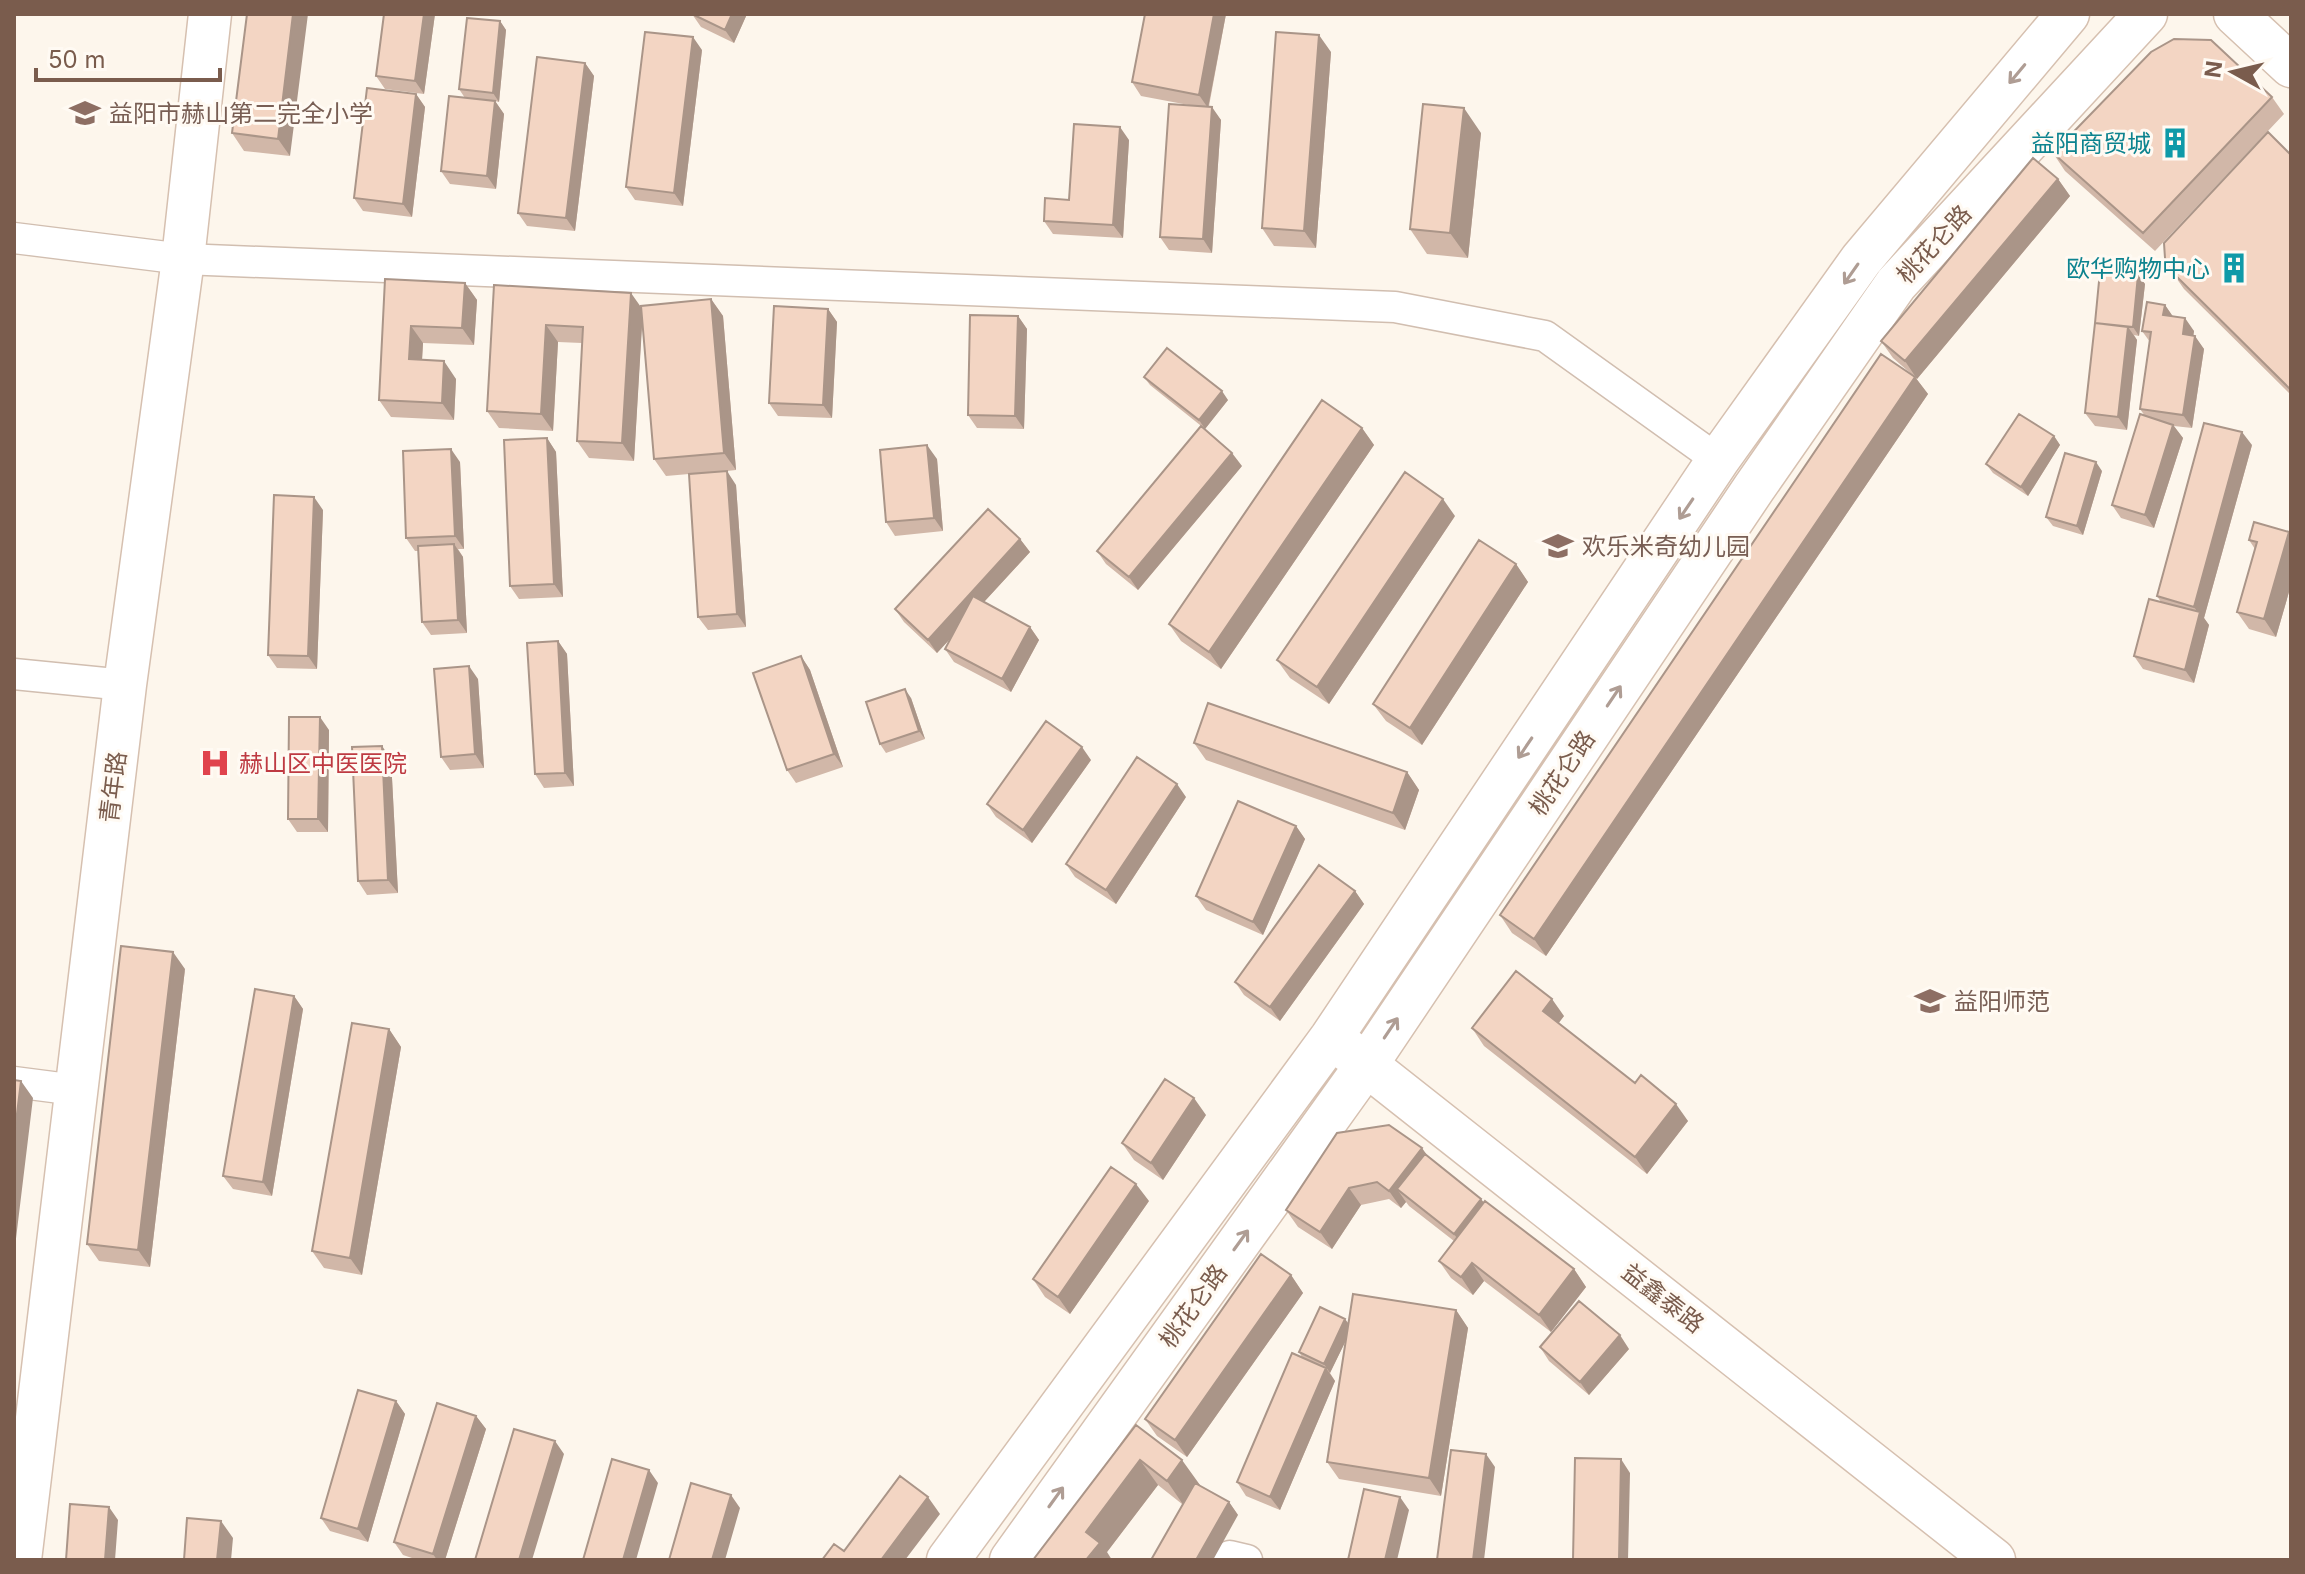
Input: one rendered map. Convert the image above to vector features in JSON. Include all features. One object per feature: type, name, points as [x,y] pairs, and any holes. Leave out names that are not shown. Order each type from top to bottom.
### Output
[{"type":"main road","name":"青年路","points":[[20,1560],[125,685],[183,259],[210,14]]},
{"type":"main road","name":"桃花仑路","points":[[948,1560],[1331,1038],[1718,460],[1861,260],[2068,14]]},
{"type":"main road","name":"桃花仑路","points":[[1011,1560],[1367,1064],[1754,488],[1896,284],[2146,14]]},
{"type":"main road","points":[[2235,14],[2291,66]]},
{"type":"main road","name":"益鑫泰路","points":[[1331,1038],[1994,1560]]},
{"type":"street","points":[[14,238],[183,259],[1395,307],[1545,336],[1718,460]]},
{"type":"street","points":[[14,674],[125,685]]},
{"type":"street","points":[[14,1082],[76,1090]]},
{"type":"street","points":[[1227,1560],[1230,1556],[1247,1560]]},
{"type":"building","points":[[247,14],[293,14],[278,139],[232,133]]},
{"type":"building","points":[[384,14],[424,14],[415,81],[376,76]]},
{"type":"building","points":[[692,14],[732,14],[725,30]]},
{"type":"building","points":[[1145,14],[1214,14],[1199,95],[1132,82]]},
{"type":"building","points":[[467,18],[500,21],[493,93],[459,89]]},
{"type":"building","points":[[645,32],[693,37],[674,193],[626,187]]},
{"type":"building","points":[[1276,32],[1319,35],[1304,231],[1262,228]]},
{"type":"building","name":"益阳商贸城","points":[[2174,39],[2211,40],[2272,97],[2143,233],[2053,153],[2151,52]]},
{"type":"building","points":[[537,57],[585,63],[566,218],[518,213]]},
{"type":"building","points":[[367,88],[416,94],[403,204],[354,198]]},
{"type":"building","points":[[449,96],[495,101],[487,176],[441,171]]},
{"type":"building","points":[[1169,104],[1212,107],[1203,239],[1160,237]]},
{"type":"building","points":[[1423,104],[1464,108],[1450,233],[1410,229]]},
{"type":"building","points":[[1074,124],[1120,127],[1113,225],[1044,221],[1045,198],[1069,200]]},
{"type":"building","name":"欧华购物中心","points":[[2268,132],[2291,155],[2291,390],[2172,272],[2165,258],[2164,243]]},
{"type":"building","points":[[2033,158],[2058,179],[1905,361],[1881,341]]},
{"type":"building","points":[[2100,271],[2138,275],[2133,327],[2095,323]]},
{"type":"building","points":[[385,279],[465,283],[462,328],[411,326],[409,359],[444,361],[442,403],[379,400]]},
{"type":"building","points":[[494,285],[631,293],[622,443],[577,441],[583,327],[546,325],[541,414],[487,411]]},
{"type":"building","points":[[711,299],[724,453],[654,459],[641,306]]},
{"type":"building","points":[[2147,302],[2165,305],[2163,315],[2185,318],[2183,334],[2195,336],[2183,415],[2140,409],[2151,332],[2142,331]]},
{"type":"building","points":[[774,306],[828,309],[823,405],[769,403]]},
{"type":"building","points":[[970,315],[1018,316],[1015,416],[968,415]]},
{"type":"building","points":[[2095,323],[2128,327],[2118,417],[2085,413]]},
{"type":"building","points":[[1167,348],[1222,391],[1199,420],[1144,377]]},
{"type":"building","points":[[1881,354],[1915,377],[1534,939],[1500,915]]},
{"type":"building","points":[[1322,400],[1362,428],[1209,652],[1169,624]]},
{"type":"building","points":[[2019,414],[2054,436],[2021,487],[1986,464]]},
{"type":"building","points":[[2140,414],[2173,425],[2145,515],[2112,505]]},
{"type":"building","points":[[2204,423],[2242,432],[2194,607],[2157,596]]},
{"type":"building","points":[[1201,426],[1232,453],[1129,577],[1097,551]]},
{"type":"building","points":[[547,438],[554,584],[510,586],[504,440]]},
{"type":"building","points":[[927,445],[934,518],[886,522],[880,450]]},
{"type":"building","points":[[451,449],[455,536],[406,538],[403,451]]},
{"type":"building","points":[[2065,453],[2096,462],[2077,526],[2046,517]]},
{"type":"building","points":[[727,471],[737,614],[698,617],[689,474]]},
{"type":"building","points":[[1405,472],[1443,499],[1317,687],[1277,660]]},
{"type":"building","points":[[274,495],[314,497],[308,656],[268,655]]},
{"type":"building","points":[[988,509],[1020,539],[928,640],[895,609]]},
{"type":"building","points":[[2254,522],[2289,532],[2264,619],[2237,612],[2257,542],[2249,540]]},
{"type":"building","points":[[1479,540],[1516,564],[1410,728],[1373,704]]},
{"type":"building","points":[[454,544],[458,620],[422,622],[418,546]]},
{"type":"building","points":[[973,596],[1030,627],[1002,679],[945,649]]},
{"type":"building","points":[[2149,599],[2200,612],[2185,670],[2134,656]]},
{"type":"building","points":[[558,641],[565,773],[535,774],[527,643]]},
{"type":"building","points":[[801,656],[834,754],[787,770],[753,673]]},
{"type":"building","points":[[469,666],[475,754],[441,757],[434,669]]},
{"type":"building","points":[[905,689],[919,731],[880,744],[866,702]]},
{"type":"building","points":[[1208,703],[1407,772],[1393,813],[1194,743]]},
{"type":"building","points":[[289,717],[320,717],[318,819],[288,819]]},
{"type":"building","points":[[1046,721],[1082,747],[1023,830],[987,804]]},
{"type":"building","points":[[382,746],[388,880],[358,881],[352,747]]},
{"type":"building","points":[[1137,757],[1177,784],[1106,890],[1066,864]]},
{"type":"building","points":[[1238,801],[1296,826],[1253,922],[1196,896]]},
{"type":"building","points":[[1319,865],[1355,891],[1270,1007],[1235,982]]},
{"type":"building","points":[[121,946],[173,952],[138,1250],[87,1244]]},
{"type":"building","points":[[1516,971],[1552,999],[1543,1011],[1635,1083],[1641,1075],[1676,1104],[1635,1157],[1472,1028]]},
{"type":"building","points":[[255,989],[294,996],[263,1182],[223,1176]]},
{"type":"building","points":[[352,1023],[389,1029],[350,1258],[312,1251]]},
{"type":"building","points":[[1165,1079],[1194,1098],[1151,1163],[1122,1143]]},
{"type":"building","points":[[14,1080],[21,1081],[14,1138]]},
{"type":"building","points":[[1389,1125],[1422,1148],[1389,1191],[1377,1182],[1349,1188],[1320,1232],[1286,1210],[1337,1133]]},
{"type":"building","points":[[1425,1154],[1481,1199],[1454,1234],[1397,1189]]},
{"type":"building","points":[[1111,1167],[1136,1184],[1058,1297],[1033,1279]]},
{"type":"building","points":[[1485,1201],[1574,1269],[1539,1315],[1472,1263],[1461,1277],[1439,1261]]},
{"type":"building","points":[[1261,1254],[1291,1275],[1175,1440],[1145,1419]]},
{"type":"building","points":[[1353,1294],[1456,1310],[1429,1478],[1327,1462]]},
{"type":"building","points":[[1579,1301],[1620,1335],[1580,1382],[1540,1347]]},
{"type":"building","points":[[1320,1307],[1345,1319],[1324,1364],[1299,1352]]},
{"type":"building","points":[[1292,1353],[1326,1368],[1270,1497],[1237,1482]]},
{"type":"building","points":[[358,1390],[396,1401],[358,1529],[321,1518]]},
{"type":"building","points":[[437,1403],[476,1416],[433,1554],[394,1542]]},
{"type":"building","points":[[1136,1425],[1182,1460],[1167,1481],[1140,1460],[1086,1532],[1100,1543],[1086,1560],[1033,1560]]},
{"type":"building","points":[[514,1429],[555,1441],[519,1560],[475,1560]]},
{"type":"building","points":[[1451,1450],[1486,1454],[1473,1560],[1437,1560]]},
{"type":"building","points":[[1575,1458],[1621,1459],[1619,1560],[1573,1560]]},
{"type":"building","points":[[612,1459],[649,1470],[623,1560],[583,1560]]},
{"type":"building","points":[[900,1476],[928,1497],[881,1560],[822,1560],[834,1544],[844,1551]]},
{"type":"building","points":[[691,1483],[731,1495],[712,1560],[669,1560]]},
{"type":"building","points":[[1195,1483],[1229,1502],[1196,1560],[1151,1560]]},
{"type":"building","points":[[1364,1489],[1400,1497],[1385,1560],[1348,1560]]},
{"type":"building","points":[[70,1504],[109,1507],[105,1560],[66,1560]]},
{"type":"building","points":[[187,1518],[221,1521],[217,1560],[184,1560]]},
{"type":"place","name":"益阳市赫山第二完全小学","points":[[85,113]]},
{"type":"place","name":"益阳商贸城","points":[[2175,143]]},
{"type":"place","name":"欧华购物中心","points":[[2234,268]]},
{"type":"place","name":"欢乐米奇幼儿园","points":[[1558,546]]},
{"type":"place","name":"赫山区中医医院","points":[[215,763]]},
{"type":"place","name":"益阳师范","points":[[1930,1001]]}]
